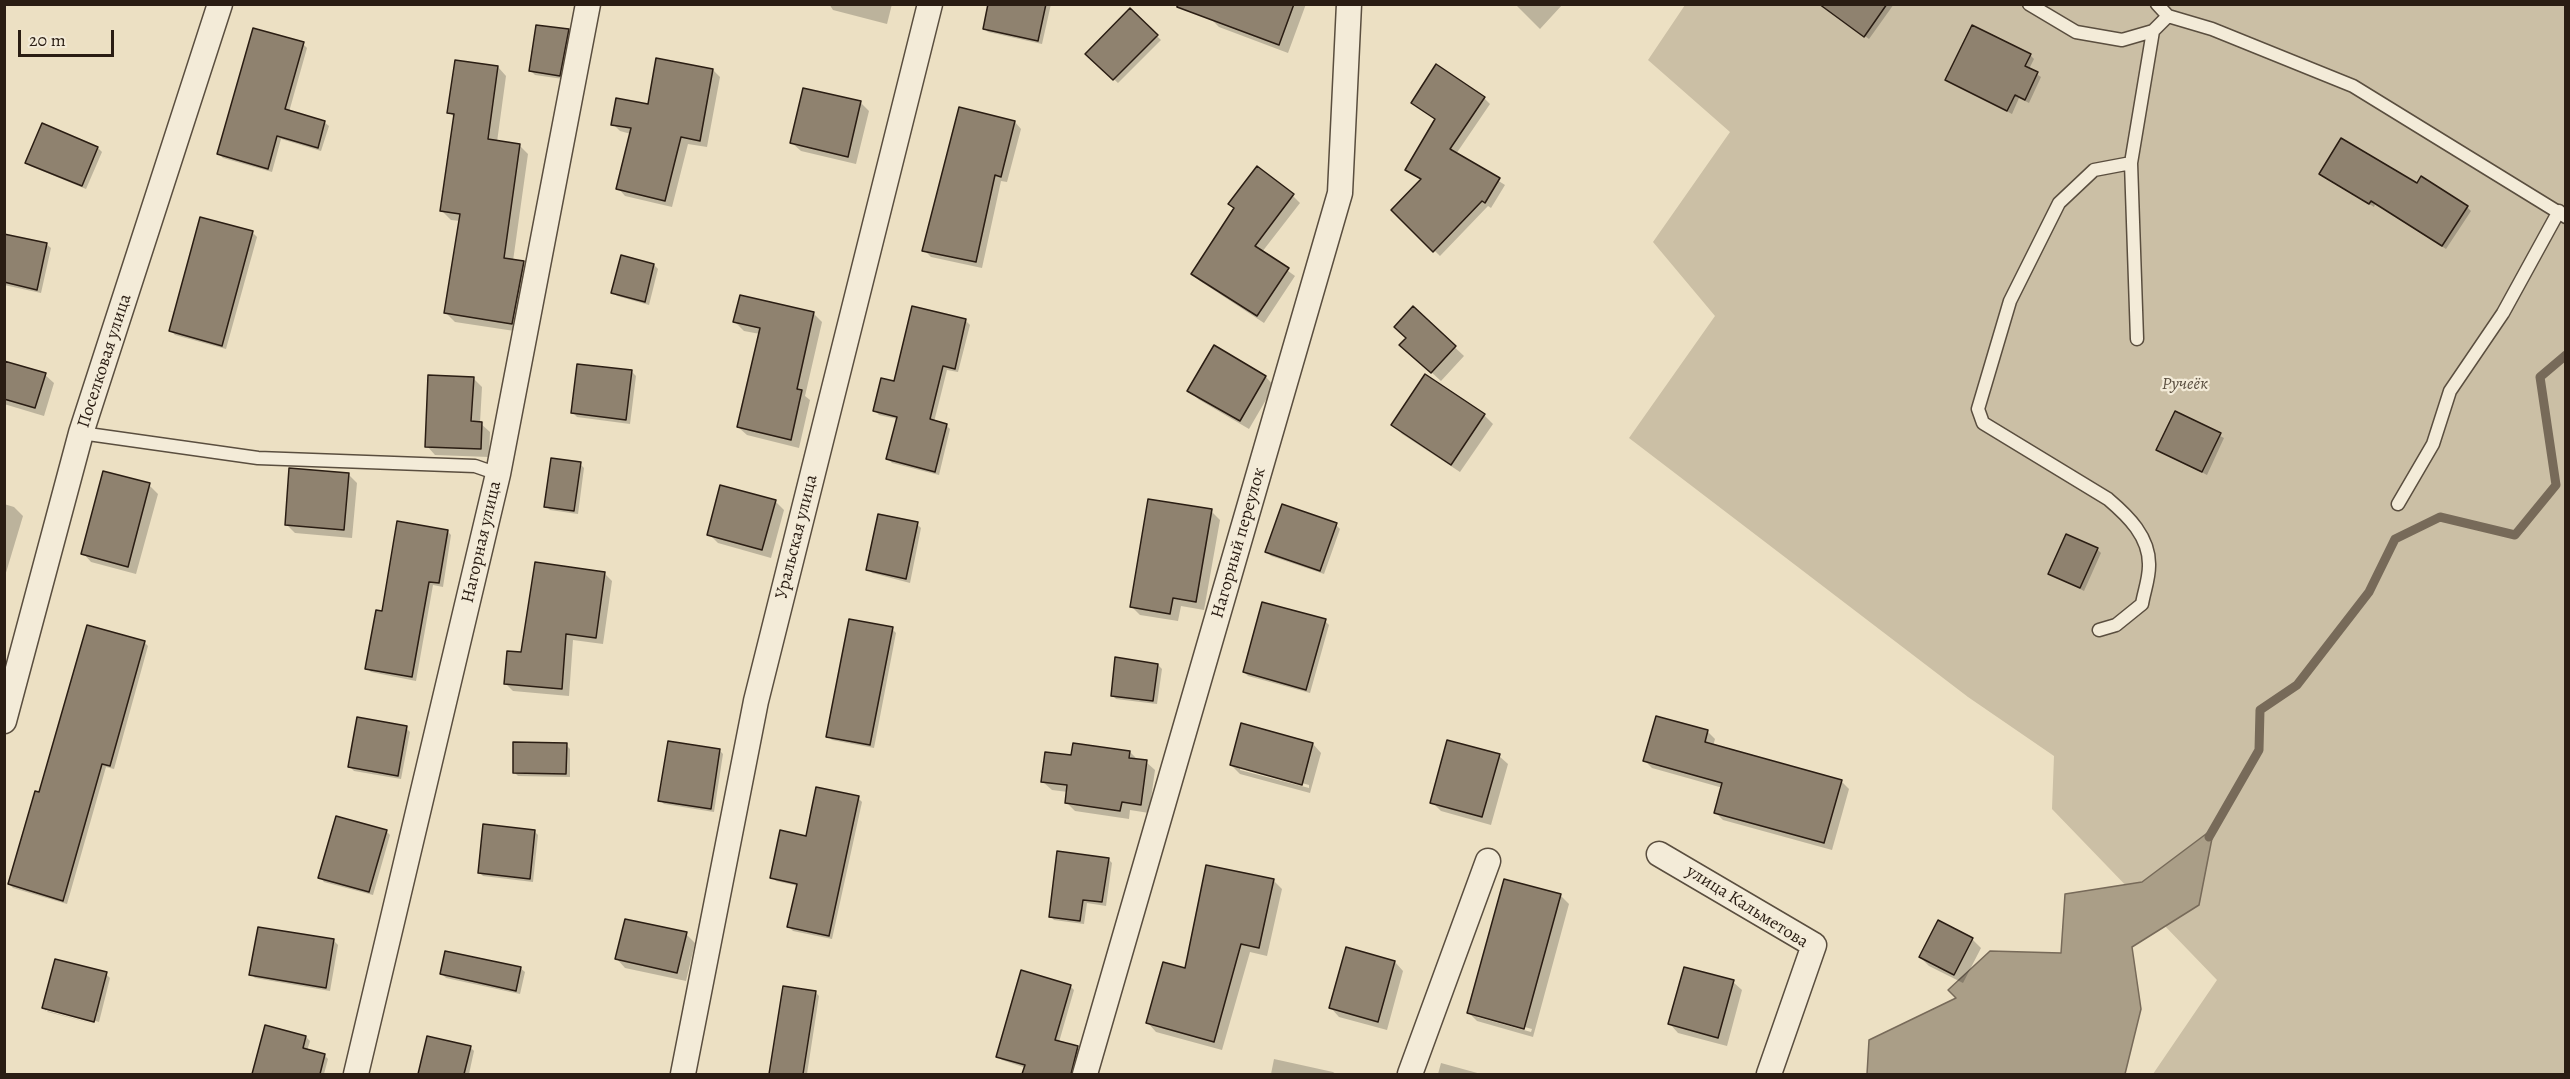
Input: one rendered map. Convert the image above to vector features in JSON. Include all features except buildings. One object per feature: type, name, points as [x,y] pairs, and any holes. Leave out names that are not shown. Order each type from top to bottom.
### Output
[{"type":"street","name":"Поселковая улица","points":[[4,721],[81,434],[220,4]]},
{"type":"street","name":"Нагорная улица","points":[[356,1074],[498,474],[588,4]]},
{"type":"street","name":"Уральская улица","points":[[683,1074],[756,701],[930,4]]},
{"type":"street","name":"Нагорный переулок","points":[[1085,1074],[1340,193],[1349,4]]},
{"type":"street","name":"улица Кальметова","points":[[1659,854],[1814,945],[1769,1074]]},
{"type":"street","points":[[1410,1074],[1488,861]]},
{"type":"lane","points":[[2029,4],[2076,32],[2122,40],[2153,31],[2168,16]]},
{"type":"lane","points":[[2157,4],[2168,16],[2212,29],[2353,86],[2562,214],[2504,312],[2450,391],[2433,444],[2398,504]]},
{"type":"lane","points":[[2137,339],[2131,163],[2153,31]]},
{"type":"lane","points":[[2099,630],[2116,625],[2142,604],[2149,565],[2142,535],[2125,513],[2108,499],[1983,423],[1978,409],[2010,301],[2059,204],[2094,170],[2131,163]]},
{"type":"lane","points":[[81,434],[258,458],[475,466],[498,474]]},
{"type":"green space","name":"Ручеёк","points":[[1685,5],[2565,5],[2565,1074],[2153,1074],[2217,980],[2052,809],[2054,756],[1968,697],[1629,438],[1715,316],[1653,242],[1730,132],[1648,60]]},
{"type":"shaded area","points":[[2214,828],[2199,905],[2132,947],[2141,1009],[2125,1074],[1867,1074],[1869,1040],[1956,998],[1948,990],[1990,951],[2061,953],[2065,894],[2142,882]]},
{"type":"waterway","points":[[2209,837],[2259,750],[2260,710],[2297,685],[2369,592],[2395,539],[2440,517],[2515,535],[2556,485],[2540,377],[2566,355]]}]
